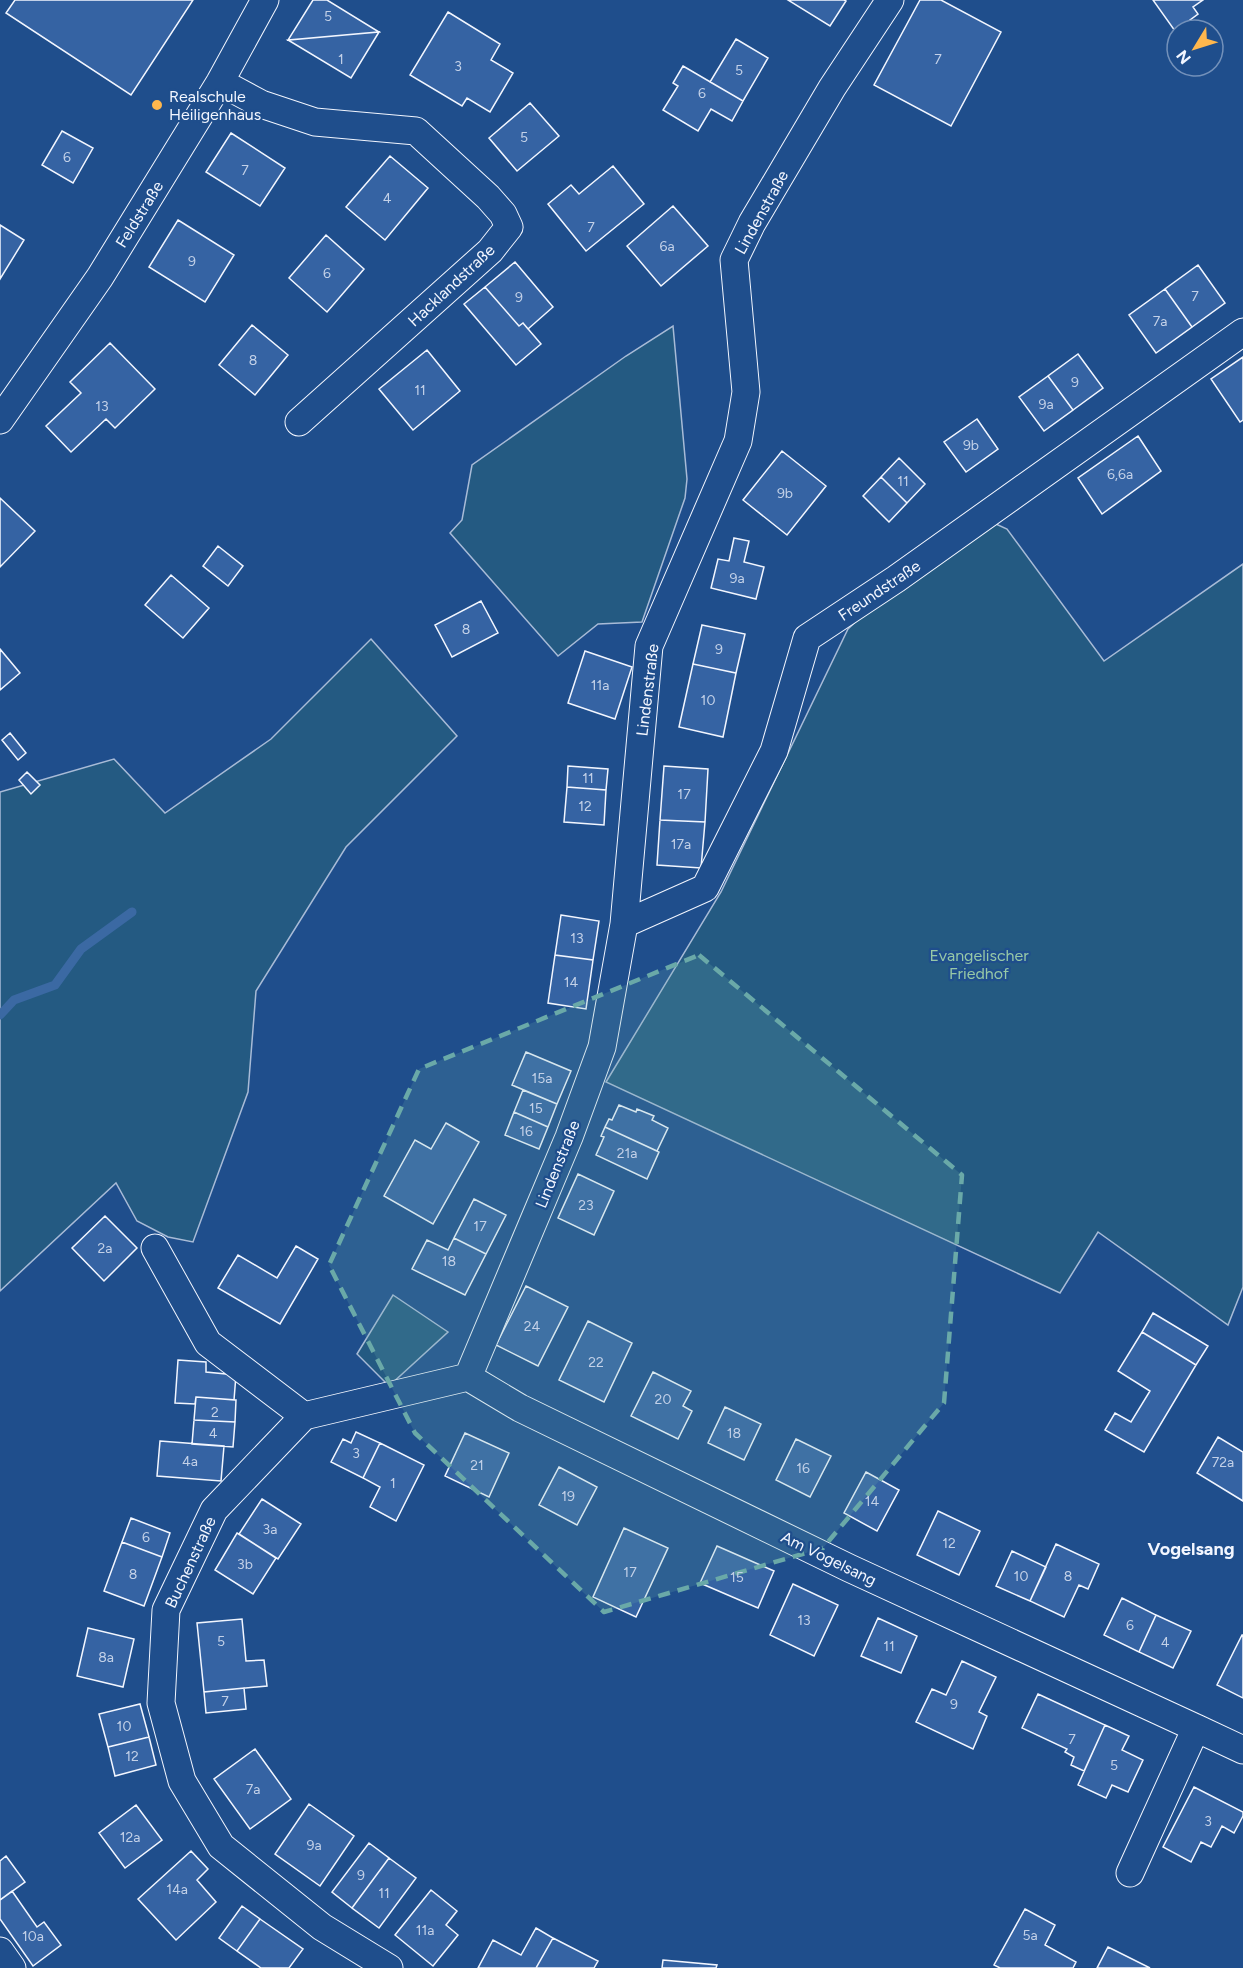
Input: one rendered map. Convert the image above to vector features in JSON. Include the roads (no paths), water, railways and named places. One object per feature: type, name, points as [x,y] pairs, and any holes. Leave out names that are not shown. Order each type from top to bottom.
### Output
[{"type":"street","name":"Feldstraße","points":[[0,420],[100,277],[220,82],[265,0]]},
{"type":"street","name":"Lindenstraße","points":[[468,1377],[569,1137],[602,1047],[624,924],[649,646],[738,441],[746,392],[734,260],[752,223],[832,88],[890,0]]},
{"type":"street","name":"Hacklandstraße","points":[[220,82],[261,104],[315,122],[416,131],[488,197],[503,214],[508,226],[490,251],[299,422]]},
{"type":"street","name":"Freundstraße","points":[[624,924],[705,888],[774,752],[807,638],[896,579],[1243,332]]},
{"type":"street","points":[[155,1248],[208,1343],[304,1416],[468,1377]]},
{"type":"street","name":"Am Vogelsang","points":[[468,1377],[520,1408],[838,1563],[1243,1750]]},
{"type":"street","name":"Buchenstraße","points":[[304,1416],[214,1510],[166,1610],[161,1703],[182,1781],[222,1846],[322,1926],[389,1968]]},
{"type":"street","points":[[1130,1873],[1196,1728]]},
{"type":"street","points":[[0,1951],[12,1968]]},
{"type":"waterway","points":[[0,1015],[14,1000],[55,985],[81,949],[132,912]]},
{"type":"place","name":"Realschule Heiligenhaus","points":[[157,105]]},
{"type":"district","name":"Vogelsang","points":[[1191,1549]]},
{"type":"park label","name":"Evangelischer Friedhof","points":[[979,964]]}]
